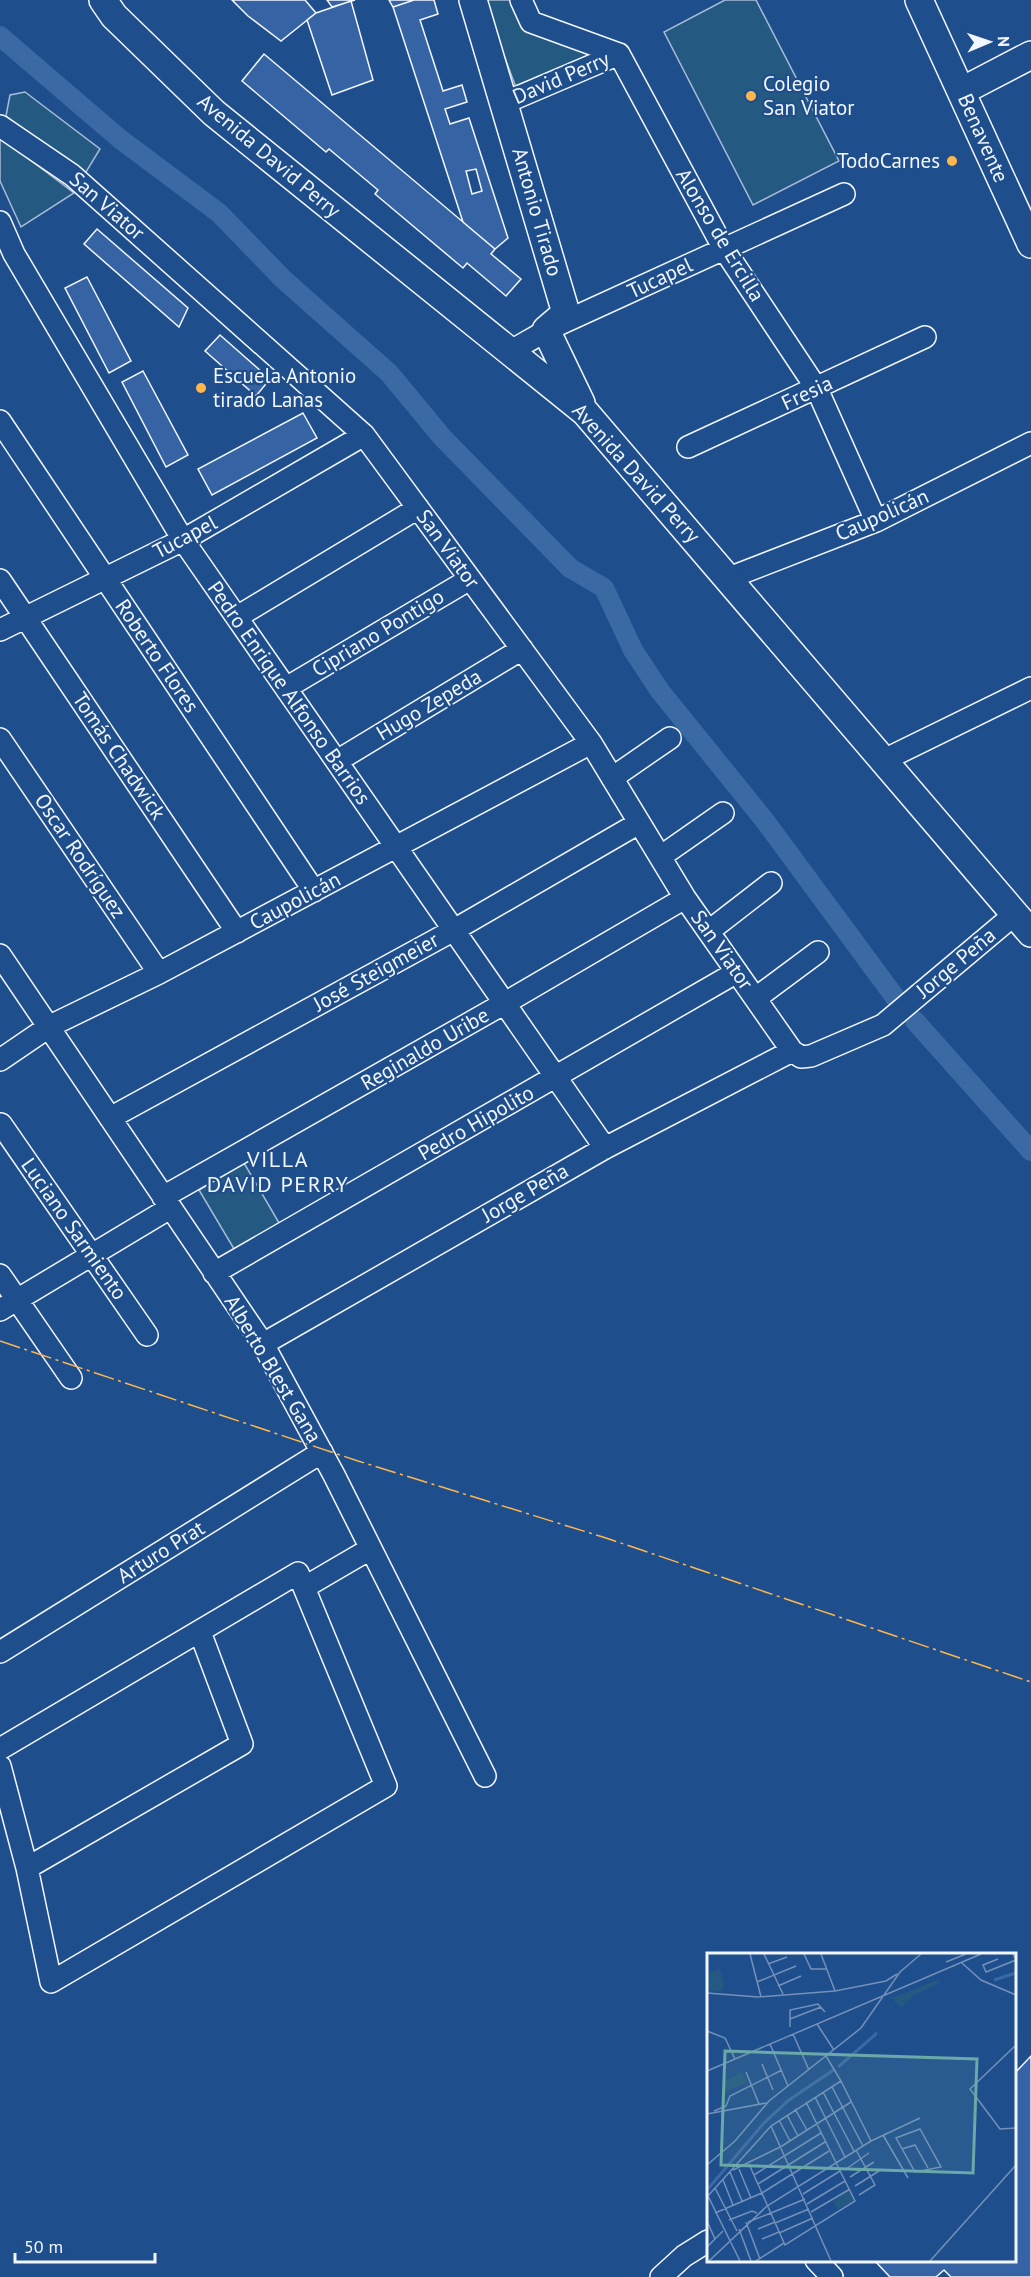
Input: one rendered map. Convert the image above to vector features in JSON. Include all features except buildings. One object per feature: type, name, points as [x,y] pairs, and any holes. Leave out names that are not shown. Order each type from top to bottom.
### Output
[{"type":"main road","name":"Avenida David Perry","points":[[102,0],[114,16],[214,113],[585,412],[1023,923]]},
{"type":"main road","name":"Antonio Tirado","points":[[473,0],[566,313],[546,330]]},
{"type":"main road","name":"Benavente","points":[[919,0],[1031,244]]},
{"type":"main road","points":[[962,91],[1031,55]]},
{"type":"main road","points":[[546,330],[585,412]]},
{"type":"street","points":[[521,0],[531,22],[619,54]]},
{"type":"street","name":"David Perry","points":[[504,102],[619,54]]},
{"type":"street","name":"Alonso de Ercilla","points":[[619,54],[724,249],[817,388],[876,521]]},
{"type":"street","name":"San Viator","points":[[0,126],[72,175],[364,435],[591,743],[685,898],[797,1054]]},
{"type":"street","name":"Tucapel","points":[[511,351],[546,330],[844,194]]},
{"type":"street","name":"Pedro Enrique Alfonso Barrios","points":[[0,222],[7,257],[183,540],[605,1148]]},
{"type":"street","name":"Fresia","points":[[688,447],[925,337]]},
{"type":"street","name":"Roberto Flores","points":[[0,421],[314,891]]},
{"type":"street","name":"Tucapel","points":[[0,630],[183,540],[364,435]]},
{"type":"street","name":"Caupolicán","points":[[729,578],[876,521],[1031,443]]},
{"type":"street","points":[[237,617],[418,508]]},
{"type":"street","name":"Cipriano Pontigo","points":[[286,688],[470,579]]},
{"type":"street","name":"Tomás Chadwick","points":[[0,580],[237,932]]},
{"type":"street","name":"Hugo Zepeda","points":[[337,761],[522,649]]},
{"type":"street","points":[[882,761],[1031,688]]},
{"type":"street","points":[[612,777],[670,738]]},
{"type":"street","name":"Oscar Rodríguez","points":[[0,739],[159,973]]},
{"type":"street","name":"Caupolicán","points":[[0,1060],[50,1026],[159,973],[591,743]]},
{"type":"street","points":[[660,857],[723,813]]},
{"type":"street","name":"José Steigmeier","points":[[110,1118],[454,930],[639,823]]},
{"type":"street","points":[[709,932],[771,883]]},
{"type":"street","name":"Reginaldo Uribe","points":[[8,1304],[92,1254],[167,1203],[685,898]]},
{"type":"street","name":"Jorge Peña","points":[[263,1344],[605,1148],[797,1054],[811,1056],[883,1025],[1023,923]]},
{"type":"street","points":[[756,998],[818,952]]},
{"type":"street","name":"Alberto Blest Gana","points":[[0,955],[263,1344],[322,1452],[485,1776]]},
{"type":"street","name":"Pedro Hipolito","points":[[214,1273],[737,972]]},
{"type":"street","name":"Luciano Sarmiento","points":[[1,1124],[147,1335]]},
{"type":"street","points":[[0,1275],[8,1304],[71,1378]]},
{"type":"street","name":"Arturo Prat","points":[[0,1652],[322,1452]]},
{"type":"street","points":[[305,1587],[370,1549]]},
{"type":"street","points":[[0,1749],[298,1573],[386,1786],[51,1982],[27,1868],[0,1766]]},
{"type":"street","points":[[27,1868],[242,1744],[200,1632]]},
{"type":"street","points":[[662,2277],[684,2256],[707,2242]]},
{"type":"street","points":[[818,2262],[832,2277]]},
{"type":"shaded area","points":[[483,0],[514,0],[602,55],[517,90]]},
{"type":"shaded area","name":"Colegio San Viator","points":[[725,0],[756,0],[839,161],[753,205],[664,32]]},
{"type":"shaded area","points":[[25,92],[100,149],[83,177],[6,116],[10,95]]},
{"type":"shaded area","points":[[0,137],[74,193],[21,227],[0,181]]},
{"type":"shaded area","points":[[244,1163],[282,1228],[237,1254],[199,1190]]},
{"type":"waterway","points":[[0,36],[120,139],[219,213],[283,279],[389,373],[442,437],[570,568],[604,588],[633,650],[660,691],[765,821],[897,1000]]},
{"type":"waterway","points":[[915,1021],[1031,1151]]},
{"type":"power","points":[[0,1341],[358,1461],[606,1538],[1031,1682]]},
{"type":"place","name":"Colegio San Viator","points":[[751,96]]},
{"type":"place","name":"TodoCarnes","points":[[952,161]]},
{"type":"place","name":"Escuela Antonio tirado Lanas","points":[[201,388]]},
{"type":"district","name":"VILLA DAVID PERRY","points":[[278,1172]]}]
